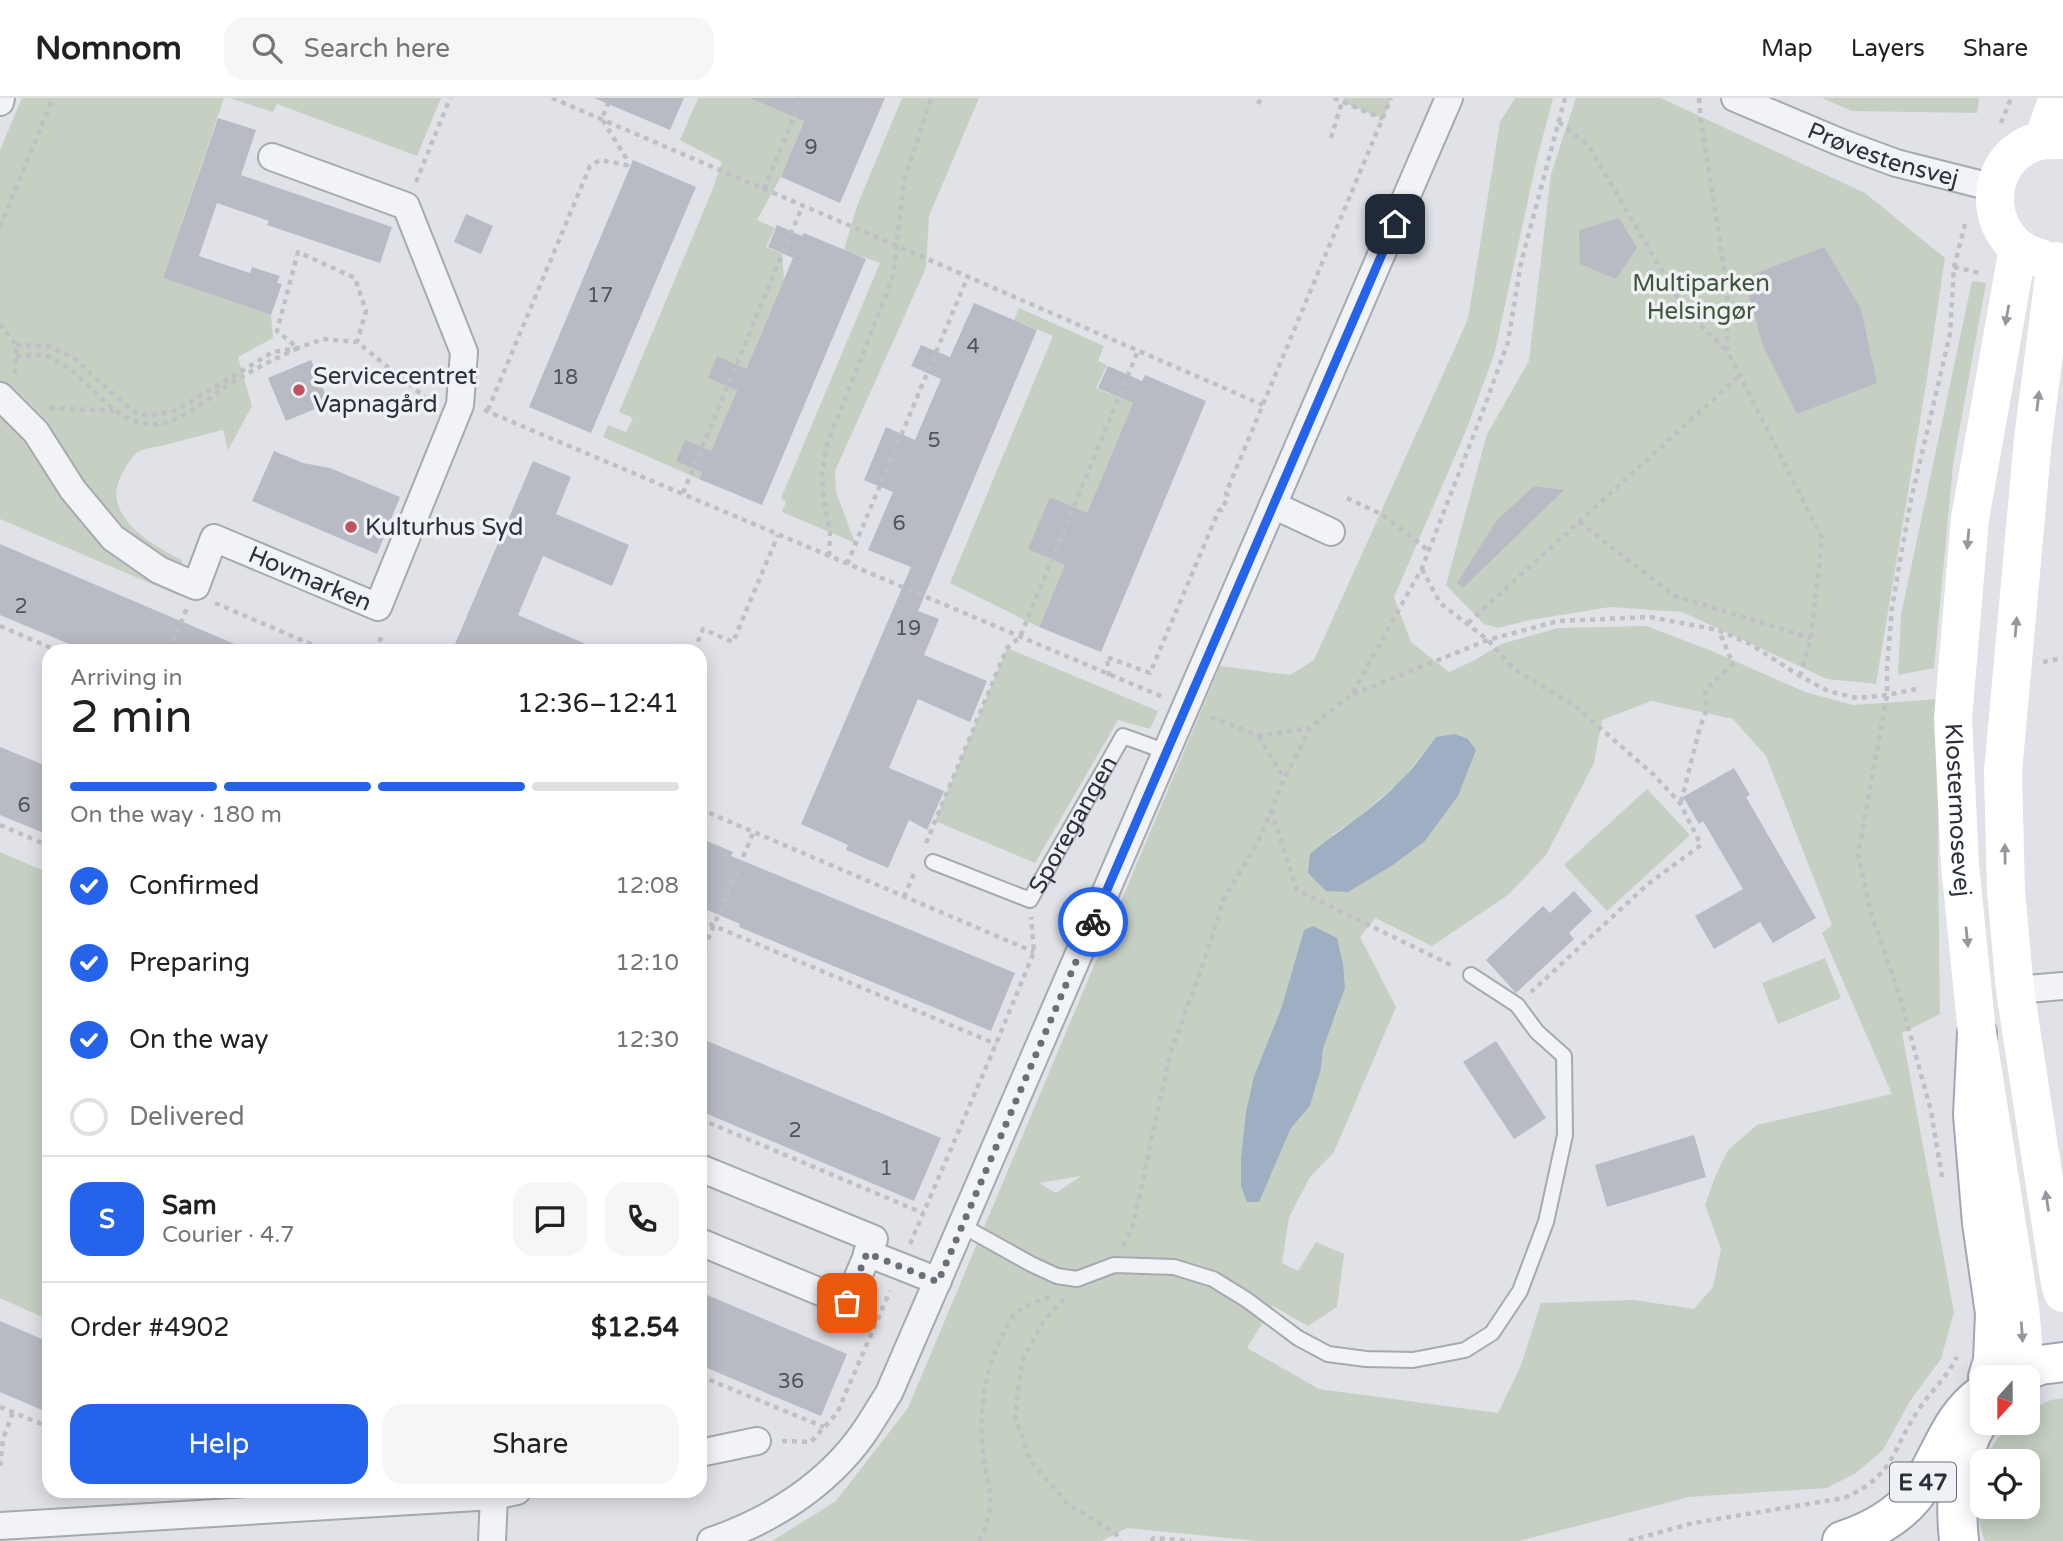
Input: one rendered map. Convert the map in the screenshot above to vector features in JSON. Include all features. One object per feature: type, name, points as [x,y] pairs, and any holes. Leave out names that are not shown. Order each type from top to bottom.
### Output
[{"type":"main road","points":[[2058,98],[2053,140],[2026,145],[2012,156],[1981,200],[1994,205],[2006,236],[2018,248],[2036,258],[2059,260]]},
{"type":"main road","name":"Klostermosevej","points":[[2018,248],[1970,519],[1953,718],[1960,865],[1977,1033],[2020,1308],[2023,1351],[2021,1365]]},
{"type":"main road","name":"Klostermosevej","points":[[2059,260],[2033,439],[2003,772],[2006,891],[2015,990],[2063,1293]]},
{"type":"main road","points":[[2040,1365],[2063,1362]]},
{"type":"main road","name":"E 47","points":[[1842,1541],[1867,1532],[1885,1521],[1914,1496],[1952,1426],[1970,1410]]},
{"type":"main road","name":"E 47","points":[[1959,1541],[1956,1506],[1961,1462],[1971,1435]]},
{"type":"street","points":[[711,1541],[744,1530],[788,1505],[828,1474],[862,1436],[889,1393],[1449,98]]},
{"type":"street","name":"Prøvestensvej","points":[[1735,98],[1981,200]]},
{"type":"street","points":[[272,157],[406,206]]},
{"type":"street","name":"Hovmarken","points":[[196,586],[214,538],[378,607],[469,406],[464,352],[406,206]]},
{"type":"street","points":[[4,400],[36,432],[73,490],[113,538],[159,570],[196,586]]},
{"type":"street","points":[[1273,505],[1331,532]]},
{"type":"street","points":[[2015,990],[2063,986]]},
{"type":"street","points":[[707,1171],[874,1238],[847,1303],[707,1245]]},
{"type":"street","points":[[867,1253],[938,1282]]},
{"type":"street","points":[[707,1452],[757,1441]]},
{"type":"street","points":[[0,1526],[428,1498]]},
{"type":"street","points":[[492,1541],[504,1498]]},
{"type":"lane","name":"Sporegangen","points":[[933,862],[1030,900],[1123,736],[1167,752]]},
{"type":"lane","points":[[961,1225],[1057,1276],[1077,1279],[1114,1265],[1174,1268],[1213,1279],[1247,1300],[1298,1338],[1328,1354],[1366,1359],[1413,1360],[1465,1350],[1492,1333],[1520,1291],[1546,1222],[1564,1135],[1564,1056],[1537,1032],[1517,1005],[1471,975]]},
{"type":"path","points":[[0,227],[53,98]]},
{"type":"path","points":[[406,206],[450,98]]},
{"type":"path","points":[[552,98],[1263,405]]},
{"type":"path","points":[[601,119],[610,98]]},
{"type":"path","points":[[764,189],[802,98]]},
{"type":"path","points":[[829,556],[830,532],[822,475],[827,444],[893,276],[904,181],[931,98]]},
{"type":"path","points":[[1258,104],[1261,98]]},
{"type":"path","points":[[1334,98],[1382,119]]},
{"type":"path","points":[[1109,676],[1108,657],[1150,673],[1219,510],[1222,510],[1228,496],[1226,493],[1391,98]]},
{"type":"path","points":[[1352,694],[1422,568],[1508,342],[1521,262],[1565,98]]},
{"type":"path","points":[[1699,98],[1727,286],[1727,351]]},
{"type":"path","points":[[1331,138],[1342,102]]},
{"type":"path","points":[[488,411],[590,166],[600,159],[627,166],[626,158],[601,119]]},
{"type":"path","points":[[1559,122],[1588,145],[1685,310],[1727,351],[1822,538],[1811,638],[1800,676]]},
{"type":"path","points":[[1943,1180],[1931,1111],[1900,998],[1871,913],[1858,854],[1887,695],[1892,608],[1911,500],[1950,334],[1954,267],[1981,200]]},
{"type":"path","points":[[683,494],[803,207]]},
{"type":"path","points":[[298,348],[277,331],[298,252],[355,278],[366,311],[357,342]]},
{"type":"path","points":[[847,564],[968,276]]},
{"type":"path","points":[[0,324],[16,345],[15,374],[4,400],[115,411]]},
{"type":"path","points":[[16,356],[45,355],[61,363],[115,411],[135,422],[147,424],[169,422],[235,380],[298,348],[323,339],[357,342],[431,402],[488,411],[1163,698]]},
{"type":"path","points":[[16,345],[48,346],[74,358],[132,411],[149,416],[177,410],[273,352],[298,348]]},
{"type":"path","points":[[926,844],[1007,648],[1020,637],[1138,351]]},
{"type":"path","points":[[1468,624],[1740,375]]},
{"type":"path","points":[[1347,498],[1383,515],[1429,551]]},
{"type":"path","points":[[1579,522],[1675,596],[1811,638]]},
{"type":"path","points":[[697,644],[703,629],[733,642],[778,535]]},
{"type":"path","points":[[1422,568],[1440,603],[1488,640],[1514,669],[1575,706],[1654,775],[1680,803],[1702,845],[1648,884],[1517,1005]]},
{"type":"path","points":[[172,644],[196,586],[209,600],[311,644]]},
{"type":"path","points":[[1114,1265],[1133,1225],[1170,1054],[1224,899],[1258,842],[1284,779],[1311,727],[1352,694],[1488,640],[1558,621],[1650,617],[1718,630],[1750,644],[1828,691],[1857,698],[1921,688]]},
{"type":"path","points":[[0,626],[42,644]]},
{"type":"path","points":[[1680,803],[1707,709],[1705,690],[1733,664],[1718,630]]},
{"type":"path","points":[[2039,663],[2063,658]]},
{"type":"path","points":[[1203,714],[1259,736],[1311,727]]},
{"type":"path","points":[[1259,736],[1284,779]]},
{"type":"path","points":[[1271,810],[1297,890],[1471,975]]},
{"type":"path","points":[[707,812],[1034,952]]},
{"type":"path","points":[[0,825],[42,843]]},
{"type":"path","points":[[707,942],[754,831]]},
{"type":"path","points":[[904,897],[916,867]]},
{"type":"path","points":[[757,1441],[811,1442],[837,1413],[1034,952],[1030,900]]},
{"type":"path","points":[[707,923],[996,1044]]},
{"type":"path","points":[[707,1122],[923,1213]]},
{"type":"path","points":[[1071,1290],[1045,1319],[1022,1361],[1015,1416],[1030,1460],[1068,1504],[1116,1534],[1121,1541]]},
{"type":"path","points":[[979,1541],[991,1511],[990,1485],[983,1452],[982,1411],[987,1375],[1000,1338],[1014,1314],[1041,1300],[1061,1294]]},
{"type":"path","points":[[1629,1541],[1693,1524],[1844,1498],[1857,1492],[1869,1485],[1889,1464],[1917,1412],[1947,1375],[1958,1354]]},
{"type":"path","points":[[707,1379],[824,1427]]},
{"type":"path","points":[[0,1407],[42,1424]]},
{"type":"path","points":[[0,1466],[2,1439],[13,1412]]},
{"type":"path","points":[[1151,1541],[1154,1538],[1191,1541]]},
{"type":"green space","points":[[22,98],[224,98],[163,278],[271,315],[273,338],[238,357],[252,406],[228,450],[223,430],[144,449],[133,456],[117,489],[117,502],[132,526],[156,546],[182,560],[180,596],[0,519],[0,150]]},
{"type":"green space","points":[[229,98],[441,98],[417,156],[277,104],[273,112]]},
{"type":"green space","points":[[698,98],[813,98],[781,177],[757,220],[775,228],[766,247],[782,254],[784,279],[699,479],[603,437],[608,425],[626,432],[633,418],[619,412],[722,162],[680,140]]},
{"type":"green space","points":[[902,98],[979,98],[929,216],[926,268],[835,471],[836,492],[855,543],[782,512],[786,502],[781,498],[880,263],[844,250],[857,206]]},
{"type":"green space","points":[[1344,98],[1391,98],[1383,119],[1342,102]]},
{"type":"green space","points":[[1515,98],[1553,98],[1494,355],[1465,433],[1394,597],[1411,642],[1449,672],[1501,644],[1558,628],[1646,626],[1712,651],[1805,692],[1853,705],[1939,699],[1940,1014],[1902,1033],[1954,1312],[1941,1359],[1910,1401],[1883,1450],[1856,1473],[1827,1488],[1689,1497],[1519,1541],[1257,1541],[1127,1528],[1102,1541],[772,1541],[836,1501],[908,1408],[1220,666],[1290,675],[1314,660],[1468,319],[1500,122]],"holes":[[[1651,701],[1733,719],[1766,756],[1832,925],[1822,933],[1892,1094],[1757,1125],[1728,1150],[1705,1205],[1721,1249],[1713,1287],[1694,1309],[1634,1300],[1541,1303],[1520,1368],[1498,1413],[1319,1389],[1247,1348],[1273,1306],[1308,1326],[1337,1307],[1344,1254],[1316,1242],[1298,1271],[1282,1263],[1289,1217],[1310,1177],[1334,1152],[1396,1007],[1360,937],[1375,918],[1432,946],[1508,895],[1546,855],[1594,763],[1602,720]],[[1436,737],[1476,750],[1424,842],[1374,876],[1332,835],[1356,819],[1402,780]],[[1304,930],[1339,1006],[1323,1049],[1321,1069],[1310,1106],[1291,1128],[1270,1176],[1246,1112],[1254,1076],[1281,1009]],[[1081,1176],[1056,1193],[1039,1183]]]},
{"type":"green space","name":"Multiparken Helsingør","points":[[1576,98],[1661,98],[1865,193],[1945,258],[1876,684],[1827,679],[1682,612],[1610,607],[1498,628],[1484,624],[1446,585],[1487,434],[1529,361],[1551,174]]},
{"type":"green space","points":[[1822,98],[1979,98],[1977,113],[1852,111]]},
{"type":"green space","points":[[1972,281],[1986,283],[1953,465],[1934,668],[1898,675],[1901,615]]},
{"type":"green space","points":[[1019,308],[1104,346],[1098,361],[1107,365],[1096,388],[1133,403],[1039,627],[950,583],[1053,336],[1014,320]]},
{"type":"green space","points":[[1007,648],[1158,711],[1150,729],[1118,720],[1035,863],[935,821]]},
{"type":"green space","points":[[1647,789],[1690,835],[1607,911],[1564,865]]},
{"type":"green space","points":[[0,852],[42,870],[42,1317],[0,1298]]},
{"type":"green space","points":[[1825,958],[1841,998],[1778,1024],[1762,983]]},
{"type":"green space","points":[[2063,1398],[2063,1541],[1985,1541],[1979,1519],[2040,1519],[2040,1449],[1991,1449],[2001,1435],[2040,1435],[2040,1405]]},
{"type":"water","points":[[1455,734],[1468,739],[1476,750],[1458,796],[1424,842],[1393,865],[1348,892],[1326,891],[1308,873],[1310,854],[1392,790],[1436,737]]},
{"type":"water","points":[[1313,926],[1337,938],[1345,988],[1323,1049],[1321,1069],[1310,1106],[1291,1128],[1259,1202],[1247,1202],[1241,1186],[1241,1158],[1246,1112],[1254,1076],[1281,1009],[1304,930]]},
{"type":"building","points":[[594,98],[684,98],[670,130]]},
{"type":"building","points":[[750,98],[885,98],[840,203],[781,177],[804,121]]},
{"type":"building","points":[[218,118],[256,130],[241,175],[392,227],[380,263],[267,225],[269,221],[217,203],[199,256],[250,273],[252,267],[280,276],[277,283],[282,284],[271,315],[163,278]]},
{"type":"building","points":[[633,160],[696,187],[591,433],[529,407]]},
{"type":"building","points":[[466,214],[493,226],[481,254],[454,242]]},
{"type":"building","points":[[1619,218],[1637,248],[1616,279],[1580,264],[1579,230]]},
{"type":"building","points":[[777,225],[802,236],[804,233],[866,259],[762,505],[699,479],[702,472],[676,461],[685,440],[711,451],[737,390],[708,378],[717,356],[746,369],[793,258],[768,247]]},
{"type":"building","points":[[1824,247],[1861,309],[1877,383],[1797,414],[1763,346],[1744,278]]},
{"type":"building","points":[[974,303],[1037,330],[918,611],[939,619],[924,655],[987,681],[970,722],[918,699],[889,768],[944,791],[927,830],[909,820],[888,868],[846,850],[848,845],[801,824],[911,567],[868,550],[893,492],[864,480],[886,427],[915,440],[941,379],[911,366],[921,345],[950,357]]},
{"type":"building","name":"Servicecentret Vapnagård","points":[[311,360],[329,403],[286,421],[268,378]]},
{"type":"building","points":[[1108,366],[1142,381],[1145,375],[1206,401],[1101,652],[1039,627],[1065,565],[1028,549],[1050,497],[1087,513],[1133,403],[1098,388]]},
{"type":"building","name":"Kulturhus Syd","points":[[274,451],[303,463],[330,468],[400,497],[377,554],[252,501]]},
{"type":"building","points":[[533,461],[571,477],[556,514],[629,545],[612,586],[543,556],[518,615],[586,644],[455,644]]},
{"type":"building","points":[[1534,486],[1564,490],[1463,588],[1457,583],[1497,520]]},
{"type":"building","points":[[0,544],[235,644],[69,644],[0,615]]},
{"type":"building","points":[[0,747],[42,764],[42,832],[0,815]]},
{"type":"building","points":[[1734,768],[1750,795],[1746,797],[1816,918],[1773,943],[1760,922],[1714,949],[1695,916],[1743,889],[1703,821],[1699,824],[1683,797]]},
{"type":"building","points":[[707,841],[733,852],[731,856],[1015,973],[991,1031],[739,927],[740,924],[707,910]]},
{"type":"building","points":[[1574,891],[1592,911],[1569,933],[1574,939],[1516,993],[1486,960],[1543,906],[1550,913]]},
{"type":"building","points":[[707,1041],[941,1138],[914,1201],[707,1114]]},
{"type":"building","points":[[1496,1041],[1546,1118],[1514,1139],[1463,1062]]},
{"type":"building","points":[[1694,1135],[1706,1177],[1607,1207],[1595,1165]]},
{"type":"building","points":[[707,1295],[847,1354],[821,1416],[707,1368]]},
{"type":"building","points":[[0,1321],[42,1339],[42,1410],[0,1392]]},
{"type":"way so far","points":[[847,1303],[867,1253],[938,1282],[1093,922]]},
{"type":"place","name":"Servicecentret Vapnagård","points":[[299,390]]},
{"type":"place","name":"Kulturhus Syd","points":[[351,527]]},
{"type":"route","points":[[1093,922],[1395,224]]}]
